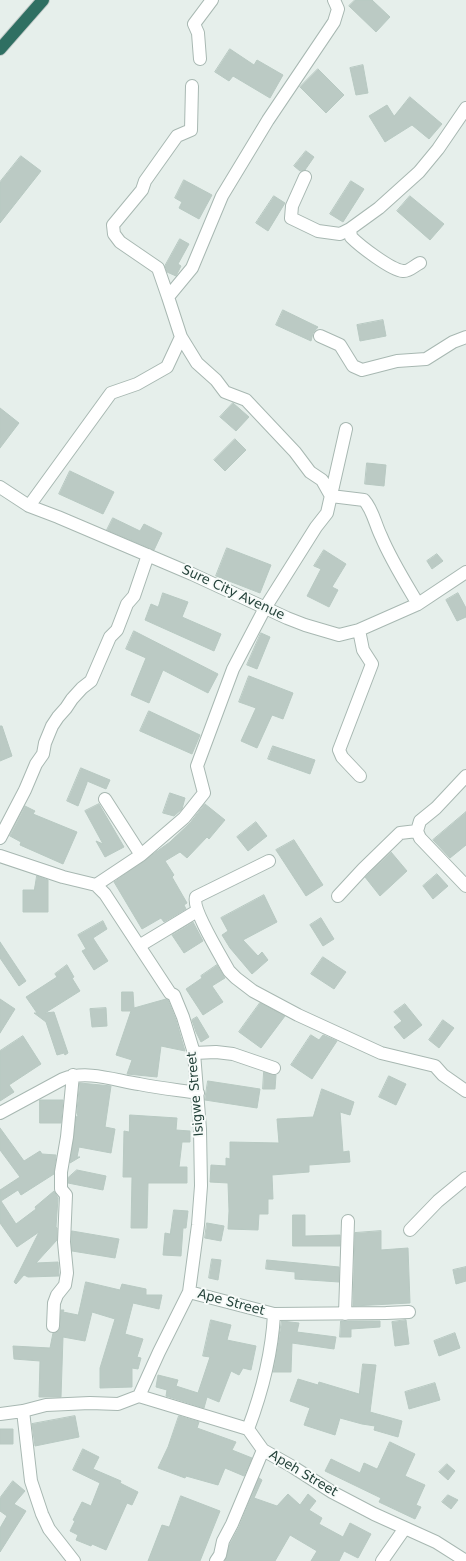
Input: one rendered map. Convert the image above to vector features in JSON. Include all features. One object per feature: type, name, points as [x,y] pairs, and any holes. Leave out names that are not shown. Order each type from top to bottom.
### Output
[{"type":"highway","points":[[0,49],[43,0]]},
{"type":"street","points":[[200,59],[198,33],[194,24],[212,0]]},
{"type":"street","points":[[168,297],[192,268],[222,196],[268,120],[334,22],[338,9],[334,0]]},
{"type":"street","points":[[192,86],[191,130],[177,136],[145,180],[142,190],[113,225],[114,234],[120,242],[158,268],[181,337],[197,363],[216,380],[225,392],[246,400],[295,452],[310,472],[322,480],[331,496]]},
{"type":"street","points":[[305,177],[292,206],[291,218],[318,231],[340,234],[350,229],[379,208],[419,172],[438,149],[466,108]]},
{"type":"street","points":[[350,229],[351,237],[363,248],[395,268],[402,271],[407,271],[420,262]]},
{"type":"street","points":[[320,336],[340,345],[352,366],[362,370],[397,362],[426,359],[453,342],[466,337]]},
{"type":"street","points":[[29,506],[111,393],[137,384],[167,367],[181,337]]},
{"type":"street","points":[[0,856],[63,877],[96,885],[141,855],[184,818],[204,793],[197,766],[233,669],[265,608],[326,513],[346,429]]},
{"type":"street","name":"Sure City Avenue","points":[[0,487],[29,506],[234,592],[265,608],[305,625],[339,635],[359,630],[418,604],[466,572]]},
{"type":"street","points":[[331,496],[364,500],[369,506],[380,536],[418,604]]},
{"type":"street","points":[[0,838],[25,790],[36,764],[43,754],[45,743],[52,726],[72,699],[91,681],[110,637],[117,630],[127,604],[134,596],[148,555]]},
{"type":"street","points":[[359,630],[363,650],[372,664],[340,750],[342,757],[360,776]]},
{"type":"street","points":[[466,776],[436,808],[420,822],[417,831],[420,838],[466,886]]},
{"type":"street","points":[[105,799],[141,855]]},
{"type":"street","points":[[338,896],[363,869],[400,834],[417,831]]},
{"type":"street","points":[[269,861],[196,897],[194,902],[197,911],[229,971],[254,991],[298,1015],[381,1053],[435,1066],[444,1075],[466,1091]]},
{"type":"street","name":"Isigwe Street","points":[[96,885],[117,910],[170,993],[174,995],[183,1017],[194,1053],[198,1093],[201,1186],[198,1225],[189,1292],[139,1396]]},
{"type":"street","points":[[139,946],[197,911]]},
{"type":"street","points":[[194,1053],[233,1054],[274,1068]]},
{"type":"street","points":[[0,1113],[73,1075],[85,1074],[198,1093]]},
{"type":"street","points":[[53,1326],[54,1303],[57,1295],[65,1285],[67,1273],[64,1242],[66,1195],[62,1189],[61,1172],[67,1137],[73,1075]]},
{"type":"street","points":[[410,1230],[438,1201],[466,1178]]},
{"type":"street","points":[[345,1314],[348,1221]]},
{"type":"street","name":"Ape Street","points":[[189,1292],[274,1314],[409,1312]]},
{"type":"street","points":[[0,1414],[23,1411],[46,1404],[118,1404],[139,1396],[248,1429],[256,1408],[267,1367],[273,1332],[274,1314]]},
{"type":"street","points":[[23,1411],[31,1481],[42,1514],[49,1529],[74,1561]]},
{"type":"street","name":"Apeh Street","points":[[248,1429],[263,1450],[332,1492],[436,1542],[466,1561]]},
{"type":"street","points":[[216,1561],[220,1555],[223,1541],[232,1524],[263,1450]]},
{"type":"street","points":[[382,1561],[406,1528]]},
{"type":"building","points":[[355,0],[372,0],[390,17],[376,32],[349,6]]},
{"type":"building","points":[[230,49],[254,65],[257,60],[283,75],[270,98],[233,76],[229,81],[215,72]]},
{"type":"building","points":[[363,65],[368,93],[356,95],[350,68]]},
{"type":"building","points":[[318,69],[344,95],[326,113],[300,87]]},
{"type":"building","points":[[410,97],[442,124],[429,139],[412,125],[385,142],[369,116],[387,105],[394,116]]},
{"type":"building","points":[[306,151],[314,157],[305,170],[300,171],[294,166]]},
{"type":"building","points":[[21,156],[41,171],[0,223],[0,182]]},
{"type":"building","points":[[184,180],[212,195],[199,219],[179,208],[182,202],[175,198]]},
{"type":"building","points":[[351,181],[364,189],[343,222],[330,214]]},
{"type":"building","points":[[274,196],[285,203],[268,231],[256,223]]},
{"type":"building","points":[[410,196],[444,224],[430,240],[397,211]]},
{"type":"building","points":[[180,239],[189,244],[178,264],[181,266],[176,276],[167,272],[165,266]]},
{"type":"building","points":[[283,310],[318,327],[313,333],[311,341],[276,325]]},
{"type":"building","points":[[383,320],[386,336],[360,341],[357,325]]},
{"type":"building","points":[[233,403],[249,417],[236,431],[220,417]]},
{"type":"building","points":[[0,408],[19,423],[0,448]]},
{"type":"building","points":[[235,439],[246,450],[225,471],[214,460]]},
{"type":"building","points":[[367,463],[386,465],[384,486],[365,484]]},
{"type":"building","points":[[70,471],[114,492],[103,514],[59,494]]},
{"type":"building","points":[[113,518],[140,531],[144,524],[162,533],[154,550],[107,530]]},
{"type":"building","points":[[227,548],[271,565],[260,593],[216,576]]},
{"type":"building","points":[[324,550],[346,564],[332,587],[338,590],[329,607],[307,596],[321,569],[314,566]]},
{"type":"building","points":[[437,554],[443,561],[432,569],[427,561]]},
{"type":"building","points":[[163,593],[188,602],[182,617],[221,634],[214,651],[145,620],[151,604],[158,607]]},
{"type":"building","points":[[458,593],[466,608],[466,617],[457,621],[446,600]]},
{"type":"building","points":[[134,631],[218,674],[208,693],[163,670],[149,703],[131,695],[146,658],[126,649]]},
{"type":"building","points":[[261,633],[270,637],[257,669],[247,665]]},
{"type":"building","points":[[249,676],[293,693],[283,719],[272,715],[257,748],[241,741],[256,708],[239,702]]},
{"type":"building","points":[[149,711],[200,735],[192,754],[140,731]]},
{"type":"building","points":[[0,726],[2,726],[12,756],[0,761]]},
{"type":"building","points":[[273,746],[315,760],[310,774],[268,759]]},
{"type":"building","points":[[81,768],[110,780],[106,789],[87,781],[78,806],[67,801]]},
{"type":"building","points":[[170,793],[185,798],[182,809],[174,816],[163,813]]},
{"type":"building","points":[[99,804],[124,847],[105,857],[96,841],[103,844],[85,811]]},
{"type":"building","points":[[205,804],[225,820],[209,839],[207,837],[187,858],[180,852],[165,861],[174,875],[172,877],[187,903],[184,905],[186,909],[164,922],[161,918],[142,929],[114,882],[170,842],[190,823]]},
{"type":"building","points":[[25,806],[35,811],[33,814],[77,832],[63,864],[20,845],[21,842],[10,836]]},
{"type":"building","points":[[466,812],[466,845],[450,858],[433,840]]},
{"type":"building","points":[[256,822],[267,836],[248,851],[237,837]]},
{"type":"building","points":[[294,840],[323,885],[306,896],[276,850]]},
{"type":"building","points":[[391,852],[407,871],[380,896],[365,877]]},
{"type":"building","points":[[437,874],[448,886],[433,899],[423,886]]},
{"type":"building","points":[[37,876],[48,880],[48,912],[23,912],[23,890],[34,890]]},
{"type":"building","points":[[264,895],[277,922],[243,940],[258,956],[262,952],[268,960],[252,974],[230,948],[222,935],[228,931],[221,918]]},
{"type":"building","points":[[321,918],[334,939],[323,946],[310,925]]},
{"type":"building","points":[[103,921],[107,929],[93,938],[108,961],[94,970],[82,951],[86,949],[78,935]]},
{"type":"building","points":[[193,922],[203,941],[184,953],[172,935]]},
{"type":"building","points":[[0,942],[26,981],[19,986],[0,958]]},
{"type":"building","points":[[323,957],[346,972],[334,989],[311,974]]},
{"type":"building","points":[[67,965],[74,977],[72,978],[80,991],[45,1013],[54,1012],[68,1053],[65,1055],[64,1053],[57,1055],[46,1022],[34,1013],[37,1013],[26,997],[57,977],[55,974]]},
{"type":"building","points":[[217,965],[225,978],[212,986],[223,1002],[203,1015],[186,989]]},
{"type":"building","points":[[122,992],[133,992],[134,1008],[166,999],[168,1000],[176,1020],[185,1051],[161,1046],[157,1077],[127,1074],[132,1060],[116,1055],[131,1011],[122,1011]]},
{"type":"building","points":[[0,999],[15,1009],[0,1033]]},
{"type":"building","points":[[260,1003],[285,1016],[261,1048],[239,1032]]},
{"type":"building","points":[[405,1004],[422,1025],[404,1039],[394,1027],[402,1021],[394,1012]]},
{"type":"building","points":[[106,1008],[107,1026],[92,1027],[90,1009]]},
{"type":"building","points":[[197,1017],[209,1037],[201,1042],[192,1020]]},
{"type":"building","points":[[443,1020],[454,1028],[439,1048],[429,1040]]},
{"type":"building","points":[[311,1035],[319,1040],[323,1035],[337,1041],[312,1079],[291,1065]]},
{"type":"building","points":[[23,1036],[41,1064],[9,1085],[14,1092],[0,1101],[0,1051]]},
{"type":"building","points":[[264,1072],[276,1075],[275,1089],[263,1089]]},
{"type":"building","points":[[389,1076],[406,1084],[396,1105],[379,1097]]},
{"type":"building","points":[[208,1081],[260,1089],[257,1108],[205,1100]]},
{"type":"building","points":[[80,1083],[111,1086],[105,1127],[115,1129],[111,1153],[79,1147],[77,1157],[80,1157],[70,1163],[76,1117],[78,1116]]},
{"type":"building","points":[[322,1089],[354,1102],[350,1115],[340,1112],[343,1152],[349,1151],[350,1162],[309,1165],[309,1172],[272,1175],[273,1199],[268,1199],[268,1214],[259,1214],[258,1230],[228,1229],[228,1183],[210,1182],[211,1165],[226,1166],[226,1158],[230,1159],[230,1142],[279,1143],[277,1119],[313,1117]]},
{"type":"building","points":[[40,1100],[63,1100],[61,1123],[40,1123]]},
{"type":"building","points":[[130,1115],[177,1118],[176,1130],[190,1131],[190,1142],[182,1142],[179,1167],[187,1167],[187,1183],[148,1183],[147,1228],[131,1228],[132,1177],[123,1177],[124,1131],[129,1132]]},
{"type":"building","points":[[0,1128],[24,1161],[40,1151],[42,1154],[56,1155],[54,1174],[21,1195],[18,1190],[1,1201],[16,1224],[36,1209],[35,1207],[54,1191],[58,1198],[56,1227],[57,1240],[36,1263],[58,1262],[59,1276],[28,1277],[24,1275],[16,1284],[14,1282],[39,1232],[17,1247],[0,1223],[0,1190],[20,1177],[0,1150]]},
{"type":"building","points":[[77,1170],[106,1176],[103,1190],[68,1183],[68,1178]]},
{"type":"building","points":[[174,1210],[188,1211],[186,1228],[183,1228],[181,1256],[163,1255],[165,1233],[170,1234]]},
{"type":"building","points":[[293,1215],[305,1215],[305,1236],[340,1235],[340,1246],[293,1246]]},
{"type":"building","points":[[207,1223],[224,1226],[221,1241],[205,1238]]},
{"type":"building","points":[[72,1231],[119,1239],[115,1258],[72,1251]]},
{"type":"building","points":[[381,1231],[381,1250],[408,1248],[410,1303],[353,1306],[355,1233]]},
{"type":"building","points":[[212,1259],[221,1260],[218,1280],[209,1278]]},
{"type":"building","points":[[267,1260],[339,1267],[339,1282],[295,1279],[295,1272],[266,1269]]},
{"type":"building","points":[[466,1267],[466,1281],[456,1284],[453,1270]]},
{"type":"building","points":[[86,1282],[120,1290],[122,1284],[146,1289],[146,1295],[162,1295],[159,1309],[133,1303],[125,1334],[143,1339],[137,1357],[141,1358],[138,1369],[132,1368],[132,1387],[100,1388],[100,1368],[115,1319],[92,1312],[85,1341],[63,1337],[61,1397],[39,1397],[40,1361],[14,1359],[13,1346],[50,1348],[53,1333],[59,1330],[60,1327],[61,1310],[64,1310],[63,1312],[78,1315]]},
{"type":"building","points":[[211,1320],[231,1325],[227,1340],[256,1346],[251,1370],[243,1368],[239,1375],[231,1371],[219,1402],[207,1397],[204,1408],[166,1396],[167,1390],[156,1387],[158,1375],[178,1380],[176,1386],[198,1393],[210,1357],[203,1356]]},
{"type":"building","points":[[406,1320],[409,1344],[395,1346],[392,1322]]},
{"type":"building","points":[[282,1321],[299,1323],[297,1332],[336,1337],[334,1349],[292,1343],[291,1372],[273,1372]]},
{"type":"building","points":[[341,1321],[380,1321],[380,1327],[351,1329],[351,1337],[340,1337]]},
{"type":"building","points":[[455,1333],[460,1348],[439,1356],[434,1341]]},
{"type":"building","points":[[363,1364],[376,1365],[370,1412],[402,1421],[398,1437],[374,1430],[375,1426],[340,1418],[335,1435],[304,1425],[310,1408],[290,1401],[298,1379],[318,1385],[319,1382],[359,1394]]},
{"type":"building","points":[[435,1383],[440,1400],[409,1409],[405,1392]]},
{"type":"building","points":[[75,1416],[79,1437],[35,1446],[32,1424]]},
{"type":"building","points":[[179,1416],[199,1422],[197,1428],[236,1442],[232,1450],[252,1458],[244,1476],[225,1468],[218,1485],[186,1476],[185,1478],[158,1468],[168,1447]]},
{"type":"building","points":[[0,1429],[13,1429],[13,1444],[0,1444]]},
{"type":"building","points":[[390,1442],[415,1454],[405,1476],[425,1485],[416,1505],[421,1507],[415,1519],[379,1502],[381,1498],[325,1471],[331,1459],[360,1473],[364,1463],[377,1469]]},
{"type":"building","points":[[83,1449],[99,1457],[93,1469],[121,1481],[120,1483],[138,1492],[132,1505],[127,1503],[106,1550],[92,1544],[91,1546],[76,1540],[78,1535],[70,1531],[75,1521],[73,1520],[82,1502],[91,1506],[100,1483],[73,1470]]},
{"type":"building","points":[[447,1464],[455,1471],[448,1480],[439,1472]]},
{"type":"building","points":[[259,1478],[262,1480],[254,1498],[277,1506],[288,1494],[300,1505],[308,1494],[316,1501],[309,1510],[322,1518],[319,1524],[343,1537],[350,1523],[371,1534],[358,1558],[344,1551],[339,1561],[311,1561],[317,1551],[290,1535],[275,1561],[225,1561],[230,1544],[239,1527]]},
{"type":"building","points":[[13,1481],[25,1491],[14,1504],[26,1511],[0,1552],[0,1528],[7,1516],[0,1511],[0,1498]]},
{"type":"building","points":[[448,1495],[458,1500],[451,1509],[442,1502]]},
{"type":"building","points":[[181,1496],[220,1511],[200,1561],[148,1561],[162,1525],[169,1527]]}]
